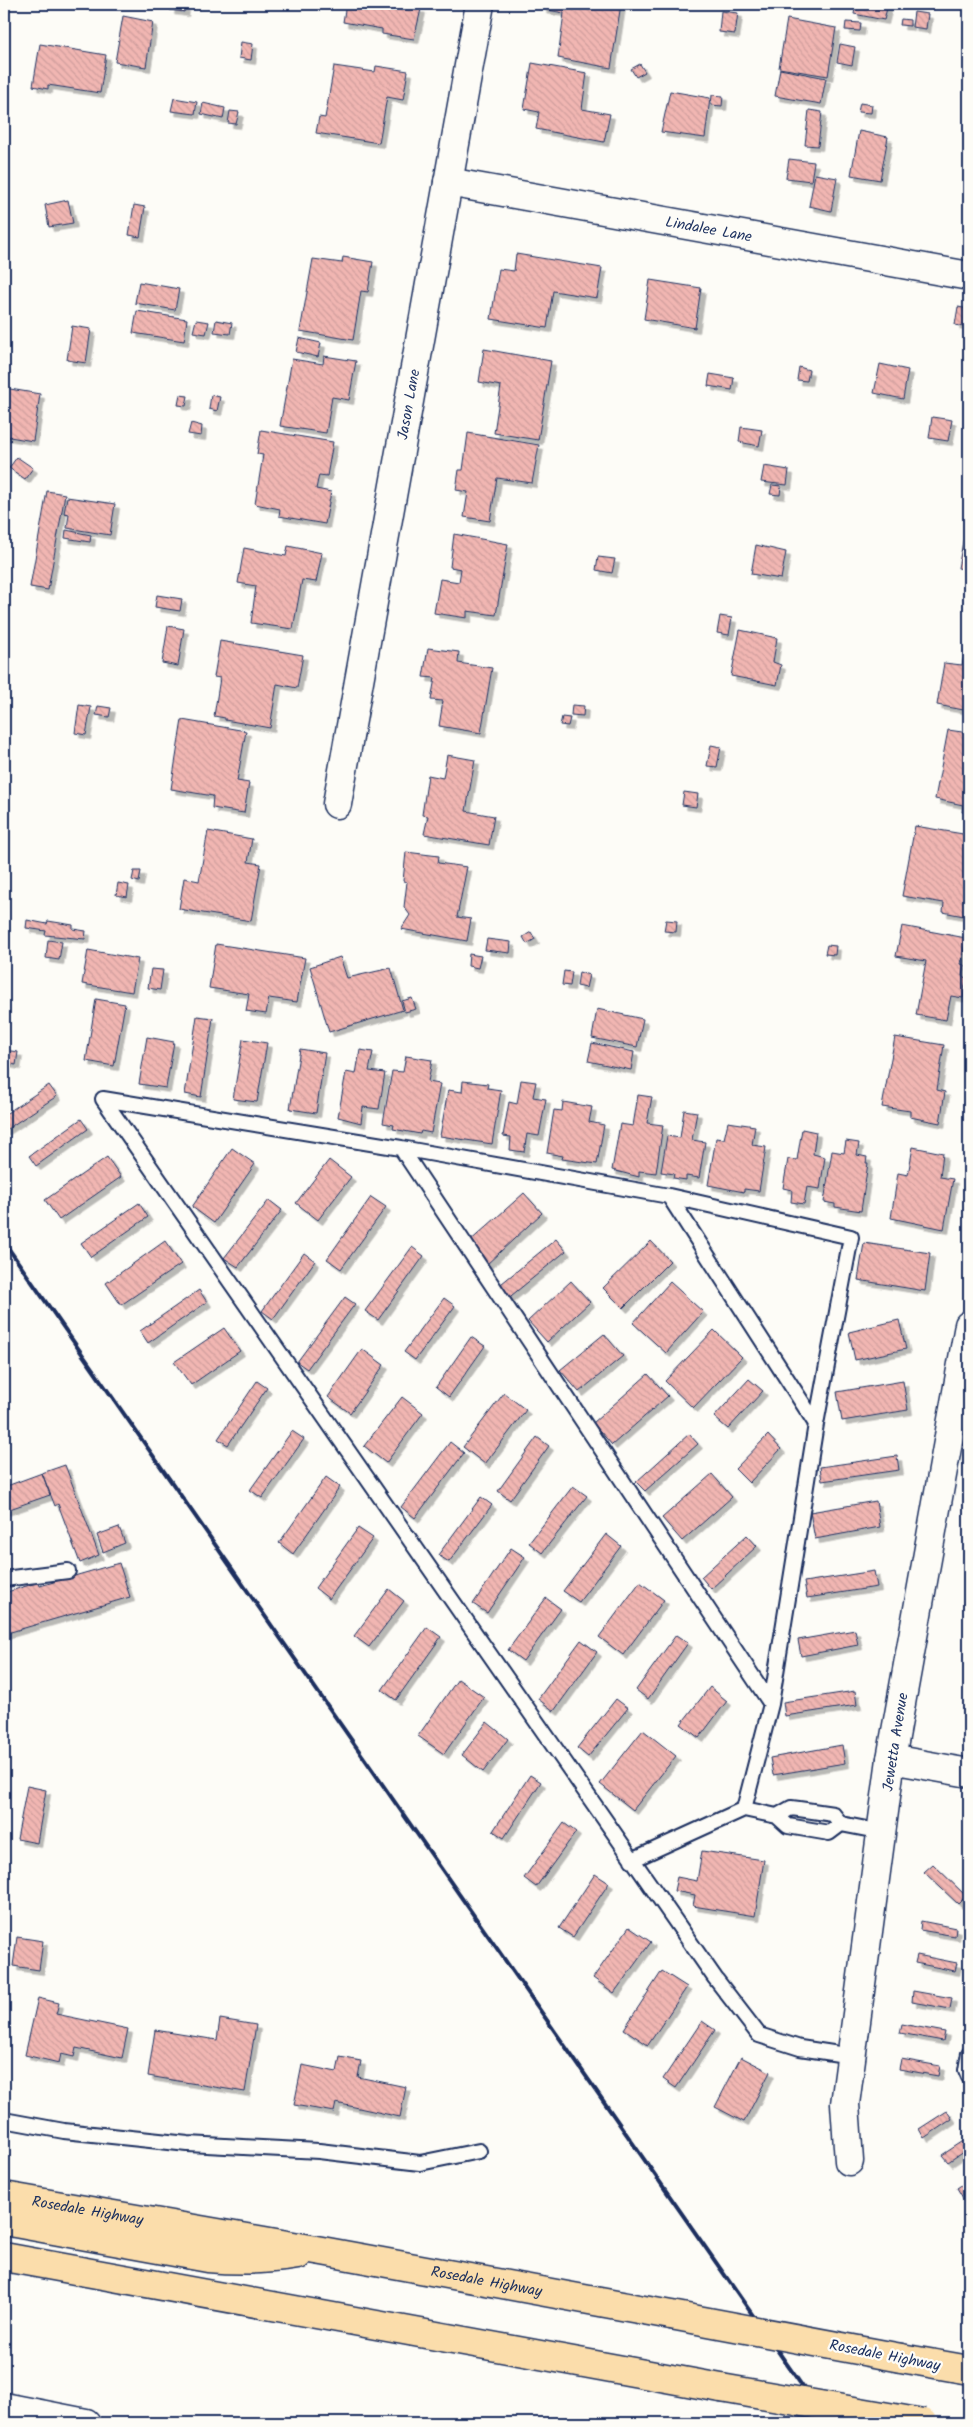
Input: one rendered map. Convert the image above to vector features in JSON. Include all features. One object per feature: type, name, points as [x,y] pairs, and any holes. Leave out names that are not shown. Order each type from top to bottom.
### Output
[{"type":"main road","name":"Rosedale Highway","points":[[4,2196],[322,2251],[969,2370]]},
{"type":"main road","points":[[4,2221],[216,2259],[239,2261],[270,2259],[322,2251]]},
{"type":"main road","points":[[4,2257],[923,2423]]},
{"type":"street","name":"Jason Lane","points":[[337,804],[480,4]]},
{"type":"street","name":"Lindalee Lane","points":[[448,182],[969,276]]},
{"type":"street","name":"Jewetta Avenue","points":[[849,2161],[845,2104],[892,1759],[969,1325]]},
{"type":"street","points":[[892,1759],[969,1773]]},
{"type":"street","points":[[4,2407],[86,2423]]},
{"type":"lane","points":[[744,1809],[770,1704],[816,1424],[851,1237],[669,1196],[401,1148],[103,1099],[632,1860],[715,1978],[759,2036],[800,2048],[852,2056]]},
{"type":"lane","points":[[401,1148],[770,1704]]},
{"type":"lane","points":[[669,1196],[816,1424]]},
{"type":"lane","points":[[4,1578],[68,1571]]},
{"type":"lane","points":[[632,1860],[744,1809],[777,1816],[792,1808],[833,1814],[841,1824],[882,1832]]},
{"type":"lane","points":[[969,2054],[966,2070],[969,2076]]},
{"type":"lane","points":[[4,2120],[64,2131],[188,2144],[319,2151],[420,2163],[479,2151]]},
{"type":"building","points":[[171,4],[185,7],[184,12],[170,10]]},
{"type":"building","points":[[346,4],[410,4],[409,7],[421,9],[414,39],[382,34],[382,29],[343,22]]},
{"type":"building","points":[[543,4],[621,4],[611,68],[558,58],[564,13],[542,9]]},
{"type":"building","points":[[856,4],[888,4],[884,20],[854,14]]},
{"type":"building","points":[[721,11],[738,13],[735,34],[719,32]]},
{"type":"building","points":[[914,12],[928,14],[926,29],[912,27]]},
{"type":"building","points":[[123,16],[153,22],[146,67],[115,62]]},
{"type":"building","points":[[787,19],[836,28],[828,76],[779,68]]},
{"type":"building","points":[[901,19],[910,20],[910,26],[900,25]]},
{"type":"building","points":[[846,22],[861,23],[860,31],[845,30]]},
{"type":"building","points":[[241,42],[253,44],[251,60],[239,58]]},
{"type":"building","points":[[40,44],[106,55],[100,93],[48,85],[48,89],[33,86]]},
{"type":"building","points":[[840,44],[855,47],[852,65],[837,62]]},
{"type":"building","points":[[532,63],[587,73],[582,109],[610,114],[604,142],[536,129],[539,112],[524,109]]},
{"type":"building","points":[[640,64],[645,72],[636,77],[631,69]]},
{"type":"building","points":[[334,66],[375,72],[376,66],[408,71],[403,100],[387,97],[379,143],[316,133],[319,117],[325,118]]},
{"type":"building","points":[[780,69],[826,78],[821,104],[775,96]]},
{"type":"building","points":[[670,91],[710,98],[705,138],[661,132]]},
{"type":"building","points":[[712,95],[723,96],[722,106],[711,105]]},
{"type":"building","points":[[174,98],[197,102],[195,114],[171,111]]},
{"type":"building","points":[[203,103],[225,108],[223,119],[201,114]]},
{"type":"building","points":[[860,103],[872,105],[871,113],[858,112]]},
{"type":"building","points":[[809,110],[822,112],[818,146],[805,145]]},
{"type":"building","points":[[230,111],[239,112],[236,124],[228,123]]},
{"type":"building","points":[[859,131],[888,137],[880,180],[851,175]]},
{"type":"building","points":[[789,159],[814,162],[811,181],[786,178]]},
{"type":"building","points":[[815,174],[837,178],[831,211],[809,206]]},
{"type":"building","points":[[68,200],[73,223],[49,227],[45,205]]},
{"type":"building","points":[[134,205],[145,207],[140,237],[129,235]]},
{"type":"building","points":[[516,254],[602,268],[597,298],[553,291],[547,328],[491,319],[499,269],[514,271]]},
{"type":"building","points":[[343,257],[373,262],[368,292],[361,291],[353,340],[300,331],[313,259],[342,263]]},
{"type":"building","points":[[650,280],[701,288],[695,328],[644,319]]},
{"type":"building","points":[[139,282],[179,289],[175,310],[135,303]]},
{"type":"building","points":[[958,307],[969,309],[969,328],[955,325]]},
{"type":"building","points":[[137,311],[187,319],[184,341],[133,333]]},
{"type":"building","points":[[196,320],[209,322],[206,334],[193,332]]},
{"type":"building","points":[[216,320],[232,323],[230,334],[214,332]]},
{"type":"building","points":[[72,326],[91,329],[86,363],[67,360]]},
{"type":"building","points":[[299,338],[321,343],[318,357],[296,352]]},
{"type":"building","points":[[484,349],[551,361],[538,440],[494,433],[501,386],[479,382]]},
{"type":"building","points":[[324,356],[356,361],[349,400],[332,397],[326,433],[280,426],[292,359],[323,364]]},
{"type":"building","points":[[880,364],[908,370],[903,399],[874,393]]},
{"type":"building","points":[[799,367],[809,370],[807,381],[797,380]]},
{"type":"building","points":[[710,374],[734,378],[732,390],[708,386]]},
{"type":"building","points":[[4,388],[40,394],[33,441],[4,436]]},
{"type":"building","points":[[180,395],[188,396],[186,406],[178,405]]},
{"type":"building","points":[[211,395],[220,397],[217,411],[209,409]]},
{"type":"building","points":[[932,417],[952,420],[948,441],[929,438]]},
{"type":"building","points":[[191,423],[202,426],[201,436],[188,434]]},
{"type":"building","points":[[741,427],[762,430],[759,446],[739,442]]},
{"type":"building","points":[[261,430],[333,442],[327,476],[319,475],[316,489],[331,492],[325,524],[279,516],[280,509],[255,504],[263,455],[257,454]]},
{"type":"building","points":[[468,433],[539,445],[532,483],[497,478],[490,521],[464,517],[468,492],[456,490],[459,470],[463,470]]},
{"type":"building","points":[[17,457],[33,468],[25,479],[9,468]]},
{"type":"building","points":[[764,466],[789,470],[787,485],[761,482]]},
{"type":"building","points":[[772,485],[781,486],[780,495],[770,494]]},
{"type":"building","points":[[47,491],[65,494],[48,590],[30,587]]},
{"type":"building","points":[[67,497],[115,504],[110,535],[67,528],[69,514],[64,513]]},
{"type":"building","points":[[966,526],[969,527],[969,570],[958,568]]},
{"type":"building","points":[[66,530],[91,535],[90,542],[65,538]]},
{"type":"building","points":[[454,534],[508,544],[496,615],[467,611],[467,618],[434,613],[440,579],[459,582],[461,569],[450,567]]},
{"type":"building","points":[[756,545],[786,552],[781,579],[751,574]]},
{"type":"building","points":[[288,546],[322,553],[316,582],[302,580],[293,629],[251,623],[256,586],[238,583],[244,548],[286,556]]},
{"type":"building","points":[[598,557],[615,559],[612,573],[596,570]]},
{"type":"building","points":[[157,595],[182,599],[180,611],[155,607]]},
{"type":"building","points":[[720,616],[732,618],[729,635],[717,633]]},
{"type":"building","points":[[168,626],[184,629],[178,666],[162,663]]},
{"type":"building","points":[[740,630],[777,638],[773,662],[781,665],[777,685],[731,676]]},
{"type":"building","points":[[969,630],[969,711],[937,705],[944,663],[962,665]]},
{"type":"building","points":[[220,641],[303,655],[297,688],[277,684],[270,728],[225,720],[225,718],[214,716],[220,678],[214,677]]},
{"type":"building","points":[[428,648],[459,652],[458,663],[492,668],[481,733],[439,726],[443,701],[431,700],[435,678],[423,677]]},
{"type":"building","points":[[79,705],[91,707],[86,735],[75,733]]},
{"type":"building","points":[[572,705],[584,706],[583,716],[571,715]]},
{"type":"building","points":[[98,706],[111,708],[109,717],[96,715]]},
{"type":"building","points":[[562,717],[570,718],[568,726],[560,725]]},
{"type":"building","points":[[182,720],[246,731],[237,781],[249,783],[244,813],[212,808],[213,796],[171,789]]},
{"type":"building","points":[[948,730],[969,733],[969,813],[962,812],[963,805],[935,799]]},
{"type":"building","points":[[711,745],[721,747],[717,767],[707,766]]},
{"type":"building","points":[[447,755],[475,760],[466,811],[494,816],[489,845],[424,834],[428,816],[422,815],[428,775],[443,778]]},
{"type":"building","points":[[684,792],[698,794],[696,807],[682,805]]},
{"type":"building","points":[[915,826],[969,835],[967,885],[969,886],[969,917],[943,912],[944,903],[902,896]]},
{"type":"building","points":[[208,831],[252,839],[248,862],[261,864],[251,921],[179,909],[184,878],[199,881]]},
{"type":"building","points":[[406,852],[439,856],[438,863],[467,867],[457,917],[471,919],[467,941],[401,929],[410,915],[404,907],[407,882],[403,881]]},
{"type":"building","points":[[134,871],[141,871],[139,882],[132,880]]},
{"type":"building","points":[[118,883],[129,885],[127,897],[116,895]]},
{"type":"building","points":[[27,920],[47,924],[48,921],[73,925],[73,929],[86,931],[85,939],[45,935],[46,931],[26,928]]},
{"type":"building","points":[[666,920],[677,921],[676,932],[664,931]]},
{"type":"building","points":[[902,926],[966,938],[961,964],[964,965],[962,976],[966,978],[963,998],[951,996],[946,1020],[916,1015],[926,961],[896,956]]},
{"type":"building","points":[[531,932],[535,939],[527,944],[523,937]]},
{"type":"building","points":[[487,939],[511,942],[510,953],[485,950]]},
{"type":"building","points":[[48,940],[62,942],[59,960],[46,958]]},
{"type":"building","points":[[216,944],[305,958],[297,1002],[269,998],[266,1014],[246,1011],[249,994],[209,988]]},
{"type":"building","points":[[827,945],[836,946],[835,955],[825,954]]},
{"type":"building","points":[[88,950],[138,959],[132,992],[82,984]]},
{"type":"building","points":[[469,954],[481,956],[478,968],[468,966]]},
{"type":"building","points":[[340,957],[347,978],[391,968],[403,1010],[329,1032],[310,967]]},
{"type":"building","points":[[151,969],[163,970],[160,990],[148,988]]},
{"type":"building","points":[[564,971],[572,972],[570,986],[562,985]]},
{"type":"building","points":[[579,972],[589,975],[586,988],[577,986]]},
{"type":"building","points":[[412,998],[416,1009],[405,1012],[402,1001]]},
{"type":"building","points":[[96,999],[125,1004],[114,1066],[86,1061]]},
{"type":"building","points":[[597,1009],[643,1019],[637,1047],[592,1038]]},
{"type":"building","points":[[197,1016],[213,1018],[201,1097],[185,1094]]},
{"type":"building","points":[[147,1037],[174,1042],[166,1088],[139,1084]]},
{"type":"building","points":[[895,1037],[944,1045],[937,1090],[945,1092],[940,1123],[910,1117],[910,1111],[882,1107]]},
{"type":"building","points":[[243,1039],[267,1043],[257,1102],[233,1099]]},
{"type":"building","points":[[592,1043],[634,1052],[631,1070],[588,1061]]},
{"type":"building","points":[[300,1049],[325,1053],[316,1113],[290,1109]]},
{"type":"building","points":[[4,1050],[18,1052],[16,1065],[4,1063]]},
{"type":"building","points":[[360,1050],[373,1052],[369,1071],[385,1073],[379,1109],[363,1107],[361,1123],[338,1117],[346,1072],[356,1074]]},
{"type":"building","points":[[406,1056],[432,1060],[428,1082],[440,1084],[431,1133],[421,1131],[420,1134],[393,1129],[394,1125],[383,1123],[392,1071],[403,1072]]},
{"type":"building","points":[[521,1080],[536,1082],[533,1097],[546,1099],[539,1136],[527,1134],[524,1152],[510,1150],[511,1137],[503,1136],[509,1102],[517,1104]]},
{"type":"building","points":[[463,1081],[488,1084],[487,1088],[501,1090],[492,1144],[440,1136],[448,1090],[462,1092]]},
{"type":"building","points":[[49,1085],[57,1096],[4,1131],[4,1115]]},
{"type":"building","points":[[638,1095],[652,1097],[647,1123],[663,1125],[656,1173],[639,1171],[639,1177],[612,1170],[620,1124],[633,1126]]},
{"type":"building","points":[[563,1102],[592,1107],[589,1122],[604,1125],[597,1164],[562,1159],[563,1156],[547,1153],[554,1110],[562,1111]]},
{"type":"building","points":[[684,1110],[697,1112],[692,1140],[705,1142],[699,1178],[686,1176],[686,1180],[673,1178],[674,1174],[661,1172],[667,1136],[680,1138]]},
{"type":"building","points":[[81,1119],[88,1129],[36,1166],[29,1156]]},
{"type":"building","points":[[728,1122],[755,1126],[752,1145],[766,1147],[759,1191],[744,1189],[744,1192],[708,1185],[716,1138],[724,1139]]},
{"type":"building","points":[[802,1129],[816,1132],[813,1154],[825,1157],[820,1189],[807,1187],[804,1204],[791,1202],[792,1190],[783,1188],[788,1159],[797,1160]]},
{"type":"building","points":[[846,1141],[859,1143],[857,1155],[867,1157],[866,1163],[868,1163],[861,1211],[835,1207],[835,1204],[824,1202],[832,1151],[844,1153]]},
{"type":"building","points":[[913,1147],[943,1153],[940,1177],[953,1179],[944,1229],[891,1218],[898,1173],[908,1175]]},
{"type":"building","points":[[232,1148],[255,1164],[214,1223],[192,1207]]},
{"type":"building","points":[[107,1157],[121,1177],[59,1220],[45,1200]]},
{"type":"building","points":[[329,1160],[351,1177],[318,1220],[296,1203]]},
{"type":"building","points":[[524,1193],[542,1213],[486,1265],[468,1243]]},
{"type":"building","points":[[371,1197],[386,1207],[341,1269],[327,1259]]},
{"type":"building","points":[[269,1200],[282,1210],[238,1267],[224,1258]]},
{"type":"building","points":[[139,1203],[148,1217],[91,1257],[81,1243]]},
{"type":"building","points":[[556,1239],[566,1251],[506,1300],[496,1288]]},
{"type":"building","points":[[165,1241],[181,1264],[121,1305],[106,1283]]},
{"type":"building","points":[[651,1241],[670,1261],[623,1308],[603,1288]]},
{"type":"building","points":[[864,1243],[930,1253],[925,1291],[858,1280]]},
{"type":"building","points":[[412,1247],[424,1256],[378,1320],[365,1311]]},
{"type":"building","points":[[304,1253],[315,1261],[273,1319],[262,1311]]},
{"type":"building","points":[[571,1281],[590,1302],[547,1342],[528,1321]]},
{"type":"building","points":[[670,1282],[703,1312],[666,1353],[633,1323]]},
{"type":"building","points":[[199,1290],[207,1302],[148,1343],[140,1331]]},
{"type":"building","points":[[345,1297],[355,1304],[307,1369],[297,1362]]},
{"type":"building","points":[[444,1298],[455,1306],[415,1360],[404,1352]]},
{"type":"building","points":[[899,1320],[906,1349],[855,1360],[849,1332]]},
{"type":"building","points":[[224,1328],[240,1351],[191,1385],[174,1362]]},
{"type":"building","points":[[714,1330],[742,1357],[693,1408],[665,1381]]},
{"type":"building","points":[[604,1334],[623,1356],[579,1392],[560,1370]]},
{"type":"building","points":[[471,1337],[485,1346],[449,1397],[436,1387]]},
{"type":"building","points":[[362,1349],[384,1365],[350,1413],[328,1397]]},
{"type":"building","points":[[648,1374],[668,1396],[612,1445],[593,1423]]},
{"type":"building","points":[[749,1379],[763,1391],[728,1429],[714,1417]]},
{"type":"building","points":[[257,1381],[267,1388],[228,1445],[218,1439]]},
{"type":"building","points":[[903,1381],[908,1410],[842,1421],[837,1392]]},
{"type":"building","points":[[504,1393],[526,1410],[485,1464],[463,1447]]},
{"type":"building","points":[[402,1397],[423,1413],[386,1463],[364,1446]]},
{"type":"building","points":[[292,1431],[304,1439],[262,1498],[250,1490]]},
{"type":"building","points":[[689,1434],[698,1444],[645,1491],[636,1482]]},
{"type":"building","points":[[768,1435],[781,1449],[749,1483],[735,1469]]},
{"type":"building","points":[[537,1437],[549,1446],[510,1500],[498,1491]]},
{"type":"building","points":[[450,1442],[464,1453],[415,1518],[401,1507]]},
{"type":"building","points":[[897,1456],[899,1470],[822,1481],[820,1467]]},
{"type":"building","points":[[65,1465],[99,1555],[80,1563],[58,1504],[55,1506],[42,1473]]},
{"type":"building","points":[[42,1473],[50,1495],[4,1511],[4,1487]]},
{"type":"building","points":[[712,1474],[732,1497],[682,1541],[662,1518]]},
{"type":"building","points":[[326,1477],[340,1487],[293,1554],[279,1543]]},
{"type":"building","points":[[573,1486],[587,1496],[542,1553],[529,1543]]},
{"type":"building","points":[[481,1497],[492,1505],[449,1562],[438,1555]]},
{"type":"building","points":[[876,1501],[880,1527],[815,1539],[810,1512]]},
{"type":"building","points":[[119,1527],[125,1543],[103,1552],[97,1535]]},
{"type":"building","points":[[358,1528],[373,1538],[329,1599],[315,1588]]},
{"type":"building","points":[[606,1534],[621,1546],[579,1602],[563,1591]]},
{"type":"building","points":[[747,1535],[757,1546],[711,1589],[701,1577]]},
{"type":"building","points":[[511,1548],[525,1557],[487,1613],[473,1604]]},
{"type":"building","points":[[119,1563],[130,1597],[4,1634],[4,1593],[39,1582],[40,1586]]},
{"type":"building","points":[[874,1571],[877,1587],[807,1598],[804,1582]]},
{"type":"building","points":[[640,1582],[664,1600],[623,1655],[599,1637]]},
{"type":"building","points":[[389,1589],[404,1601],[369,1647],[354,1636]]},
{"type":"building","points":[[546,1598],[561,1609],[523,1661],[508,1650]]},
{"type":"building","points":[[427,1627],[441,1637],[396,1700],[382,1690]]},
{"type":"building","points":[[855,1630],[858,1645],[801,1656],[798,1640]]},
{"type":"building","points":[[676,1635],[688,1643],[648,1699],[636,1690]]},
{"type":"building","points":[[581,1640],[597,1652],[554,1711],[538,1699]]},
{"type":"building","points":[[458,1679],[484,1697],[444,1754],[418,1736]]},
{"type":"building","points":[[710,1687],[727,1701],[699,1738],[681,1724]]},
{"type":"building","points":[[855,1691],[857,1705],[785,1716],[783,1702]]},
{"type":"building","points":[[616,1699],[628,1708],[588,1757],[577,1748]]},
{"type":"building","points":[[487,1722],[508,1739],[483,1772],[462,1755]]},
{"type":"building","points":[[643,1730],[676,1756],[633,1810],[600,1784]]},
{"type":"building","points":[[842,1745],[845,1763],[773,1775],[770,1758]]},
{"type":"building","points":[[530,1775],[541,1782],[504,1838],[493,1831]]},
{"type":"building","points":[[27,1786],[46,1790],[37,1843],[17,1839]]},
{"type":"building","points":[[564,1823],[576,1832],[536,1887],[524,1878]]},
{"type":"building","points":[[702,1851],[764,1860],[755,1916],[693,1906],[695,1895],[674,1891],[677,1877],[697,1881]]},
{"type":"building","points":[[933,1864],[966,1896],[958,1904],[924,1872]]},
{"type":"building","points":[[595,1874],[609,1883],[573,1937],[559,1928]]},
{"type":"building","points":[[921,1921],[956,1928],[955,1936],[920,1930]]},
{"type":"building","points":[[629,1927],[651,1942],[614,1993],[593,1978]]},
{"type":"building","points":[[17,1937],[43,1941],[39,1970],[13,1966]]},
{"type":"building","points":[[917,1955],[957,1963],[955,1971],[915,1963]]},
{"type":"building","points":[[662,1971],[687,1987],[648,2045],[624,2029]]},
{"type":"building","points":[[913,1991],[952,1998],[950,2009],[912,2002]]},
{"type":"building","points":[[38,1998],[59,2003],[56,2014],[128,2029],[122,2058],[76,2048],[74,2057],[61,2054],[59,2063],[25,2055]]},
{"type":"building","points":[[220,2019],[256,2025],[245,2092],[148,2076],[155,2030],[217,2040]]},
{"type":"building","points":[[702,2021],[715,2030],[676,2088],[663,2079]]},
{"type":"building","points":[[902,2024],[945,2032],[943,2041],[900,2033]]},
{"type":"building","points":[[340,2057],[361,2061],[358,2077],[406,2087],[400,2117],[336,2103],[334,2112],[294,2105],[302,2065],[337,2072]]},
{"type":"building","points":[[741,2057],[770,2072],[744,2122],[715,2107]]},
{"type":"building","points":[[901,2059],[940,2066],[938,2076],[899,2069]]},
{"type":"building","points":[[947,2111],[952,2119],[924,2138],[919,2129]]},
{"type":"building","points":[[968,2138],[969,2148],[948,2162],[942,2155]]},
{"type":"building","points":[[969,2180],[969,2194],[963,2198],[957,2188]]},
{"type":"railway","points":[[4,1242],[828,2423]]}]
